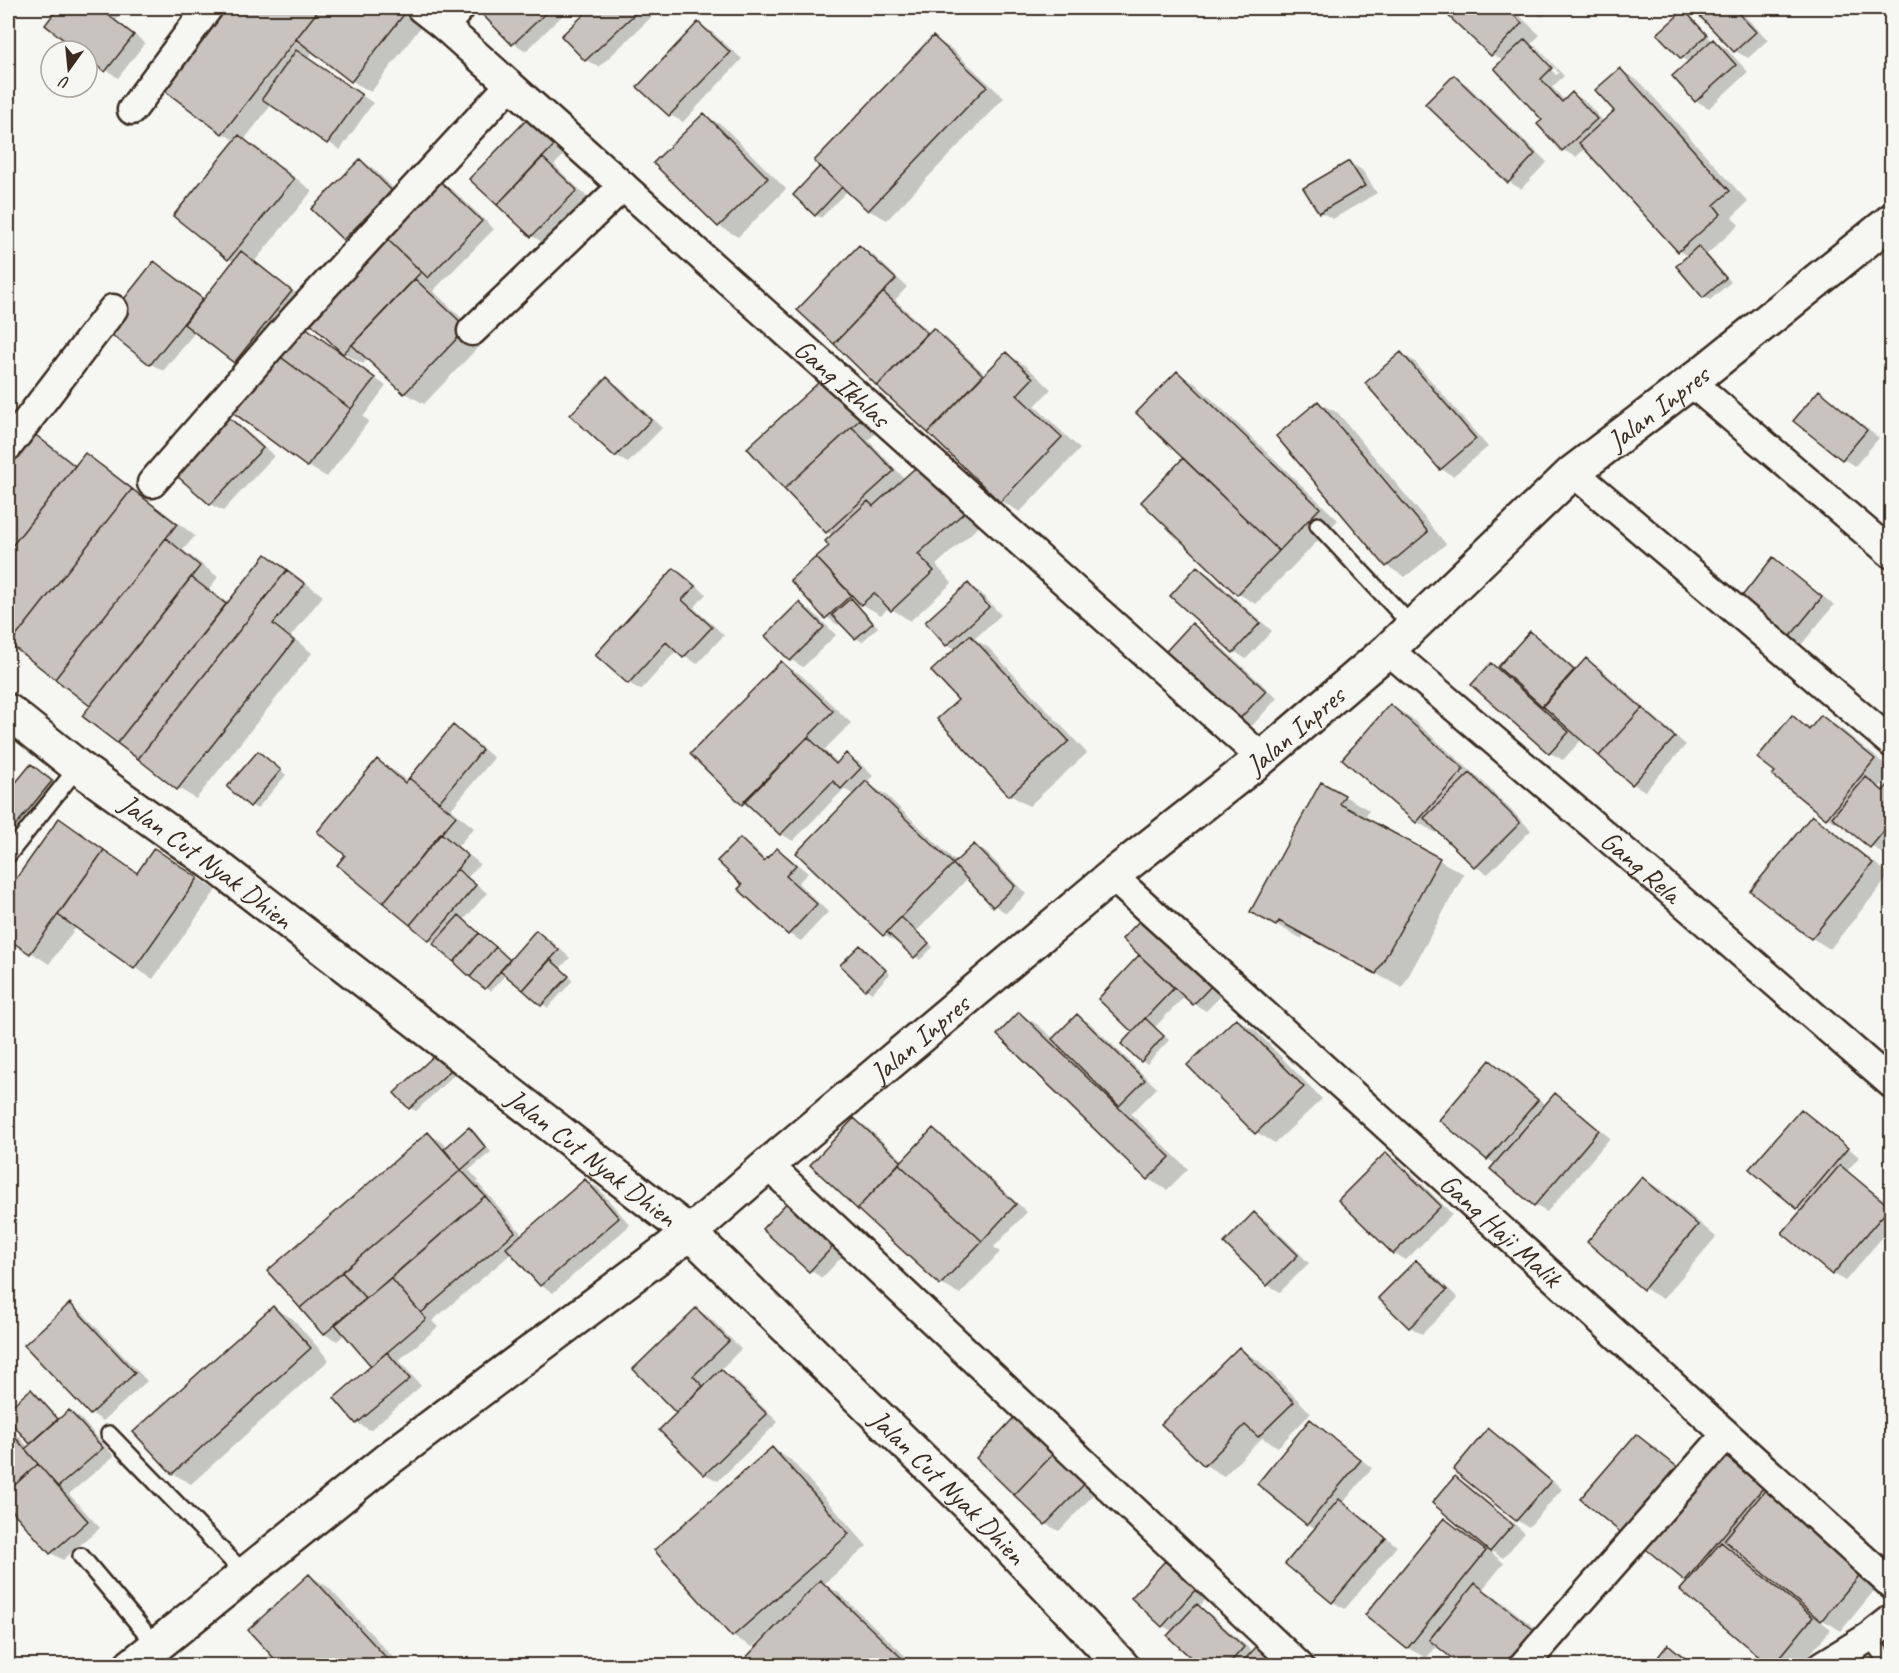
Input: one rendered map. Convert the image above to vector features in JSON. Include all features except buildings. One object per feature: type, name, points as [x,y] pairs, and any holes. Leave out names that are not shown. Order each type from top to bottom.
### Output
[{"type":"street","points":[[132,110],[208,8]]},
{"type":"street","name":"Gang Ikhlas","points":[[421,8],[452,17],[510,85],[1262,758]]},
{"type":"street","points":[[152,483],[297,316],[510,85]]},
{"type":"street","points":[[472,331],[623,186]]},
{"type":"street","name":"Jalan Inpres","points":[[131,1665],[387,1460],[690,1233],[1112,876],[1262,758],[1388,650],[1573,472],[1691,382],[1892,220]]},
{"type":"street","points":[[8,446],[113,309]]},
{"type":"street","points":[[1691,382],[1892,554]]},
{"type":"street","points":[[1573,472],[1892,743]]},
{"type":"street","name":"Gang Rela","points":[[1388,650],[1892,1084]]},
{"type":"street","name":"Jalan Cut Nyak Dhien","points":[[8,711],[78,767],[218,867],[690,1233],[982,1518],[1122,1665]]},
{"type":"street","name":"Gang Haji Malik","points":[[1112,876],[1892,1585]]},
{"type":"street","points":[[768,1165],[1299,1665]]},
{"type":"street","points":[[1523,1665],[1726,1435]]},
{"type":"street","points":[[1822,1665],[1869,1637],[1892,1619]]},
{"type":"lane","points":[[1318,525],[1413,626]]},
{"type":"lane","points":[[8,855],[78,767]]},
{"type":"lane","points":[[109,1434],[245,1574]]},
{"type":"lane","points":[[81,1556],[156,1645]]},
{"type":"lane","points":[[1869,1637],[1890,1665]]}]
